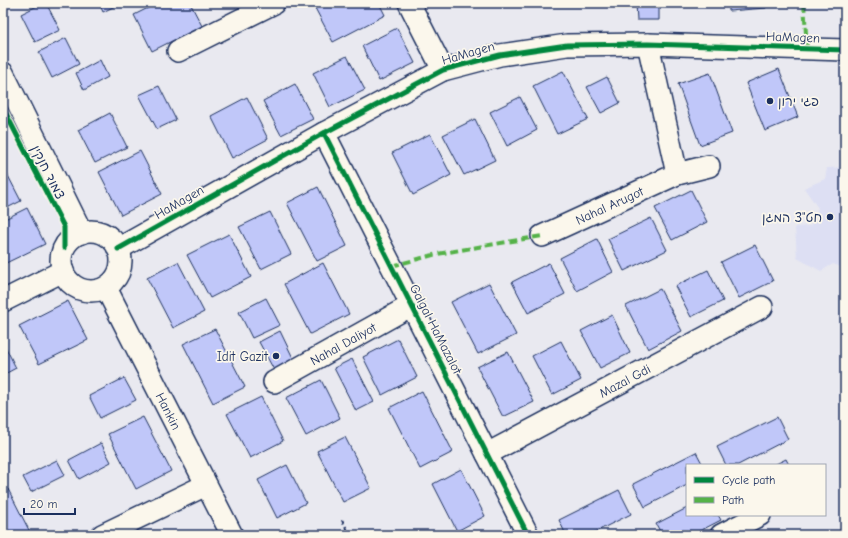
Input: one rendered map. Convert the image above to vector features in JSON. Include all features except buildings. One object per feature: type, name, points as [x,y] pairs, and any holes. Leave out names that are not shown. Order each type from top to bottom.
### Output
[{"type":"street","points":[[178,51],[274,3]]},
{"type":"street","points":[[409,3],[443,70]]},
{"type":"street","points":[[648,44],[677,174]]},
{"type":"street","name":"HaMagen","points":[[118,249],[324,133],[443,70],[500,55],[566,45],[648,44],[845,50]]},
{"type":"street","points":[[3,73],[82,233]]},
{"type":"street","name":"Galgal HaMazalot","points":[[324,133],[528,535]]},
{"type":"street","name":"Nahal Arugot","points":[[542,236],[677,174],[709,166]]},
{"type":"street","points":[[91,231],[99,232],[110,239],[118,249],[121,258],[119,271],[113,282],[106,288],[96,291],[86,291],[76,287],[68,280],[62,271],[61,259],[64,248],[72,238],[82,233],[91,231]]},
{"type":"street","points":[[3,301],[62,271]]},
{"type":"street","name":"Hankin","points":[[106,288],[232,535]]},
{"type":"street","name":"Nahal Daliyot","points":[[274,382],[412,305]]},
{"type":"street","name":"Mazal Gdi","points":[[487,454],[762,307]]},
{"type":"street","points":[[102,535],[206,485]]},
{"type":"street","points":[[721,535],[758,516]]},
{"type":"path","points":[[342,520],[350,535]]},
{"type":"shaded area","name":"חט\"צ המגן","points":[[845,167],[845,268],[833,264],[821,271],[797,258],[795,227],[810,226],[818,208],[804,188],[825,179],[827,168]]},
{"type":"marked path","points":[[804,3],[807,49]]},
{"type":"marked path","points":[[392,266],[437,254],[542,236]]},
{"type":"cycle path","points":[[118,249],[324,133],[443,70],[500,55],[567,45],[648,44],[845,50]]},
{"type":"cycle path","name":"צמוד חנקין","points":[[3,108],[64,227],[64,248]]},
{"type":"cycle path","points":[[324,133],[528,535]]},
{"type":"place","name":"פגי ירון","points":[[770,101]]},
{"type":"place","name":"חט\"צ המגן","points":[[830,217]]},
{"type":"place","name":"Idit Gazit","points":[[276,356]]}]
